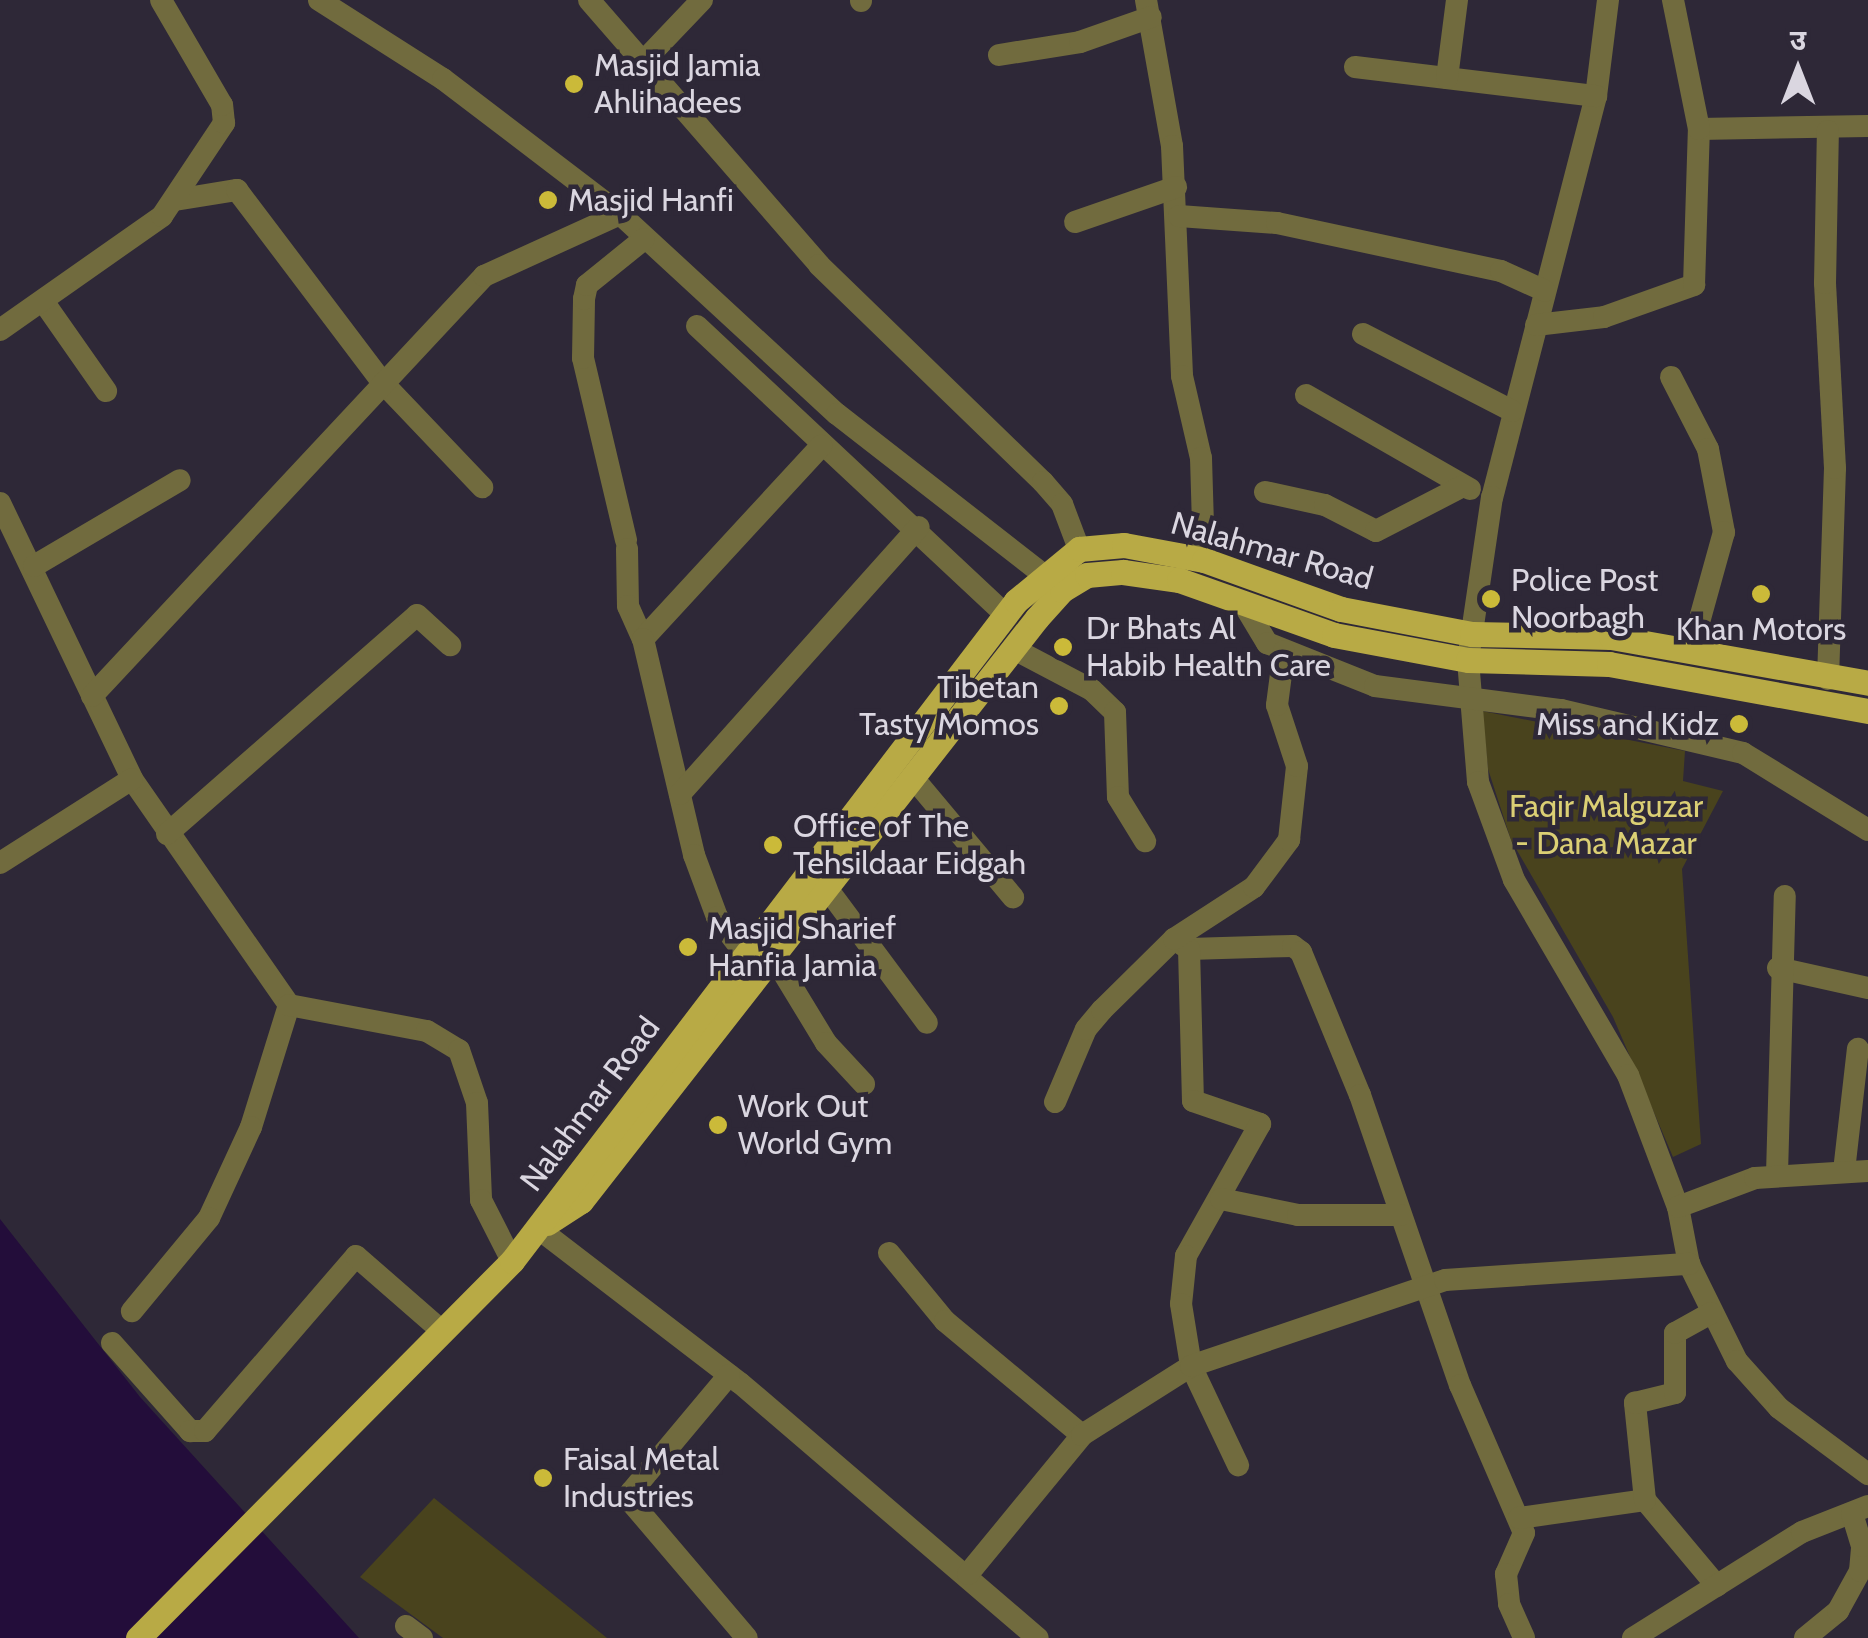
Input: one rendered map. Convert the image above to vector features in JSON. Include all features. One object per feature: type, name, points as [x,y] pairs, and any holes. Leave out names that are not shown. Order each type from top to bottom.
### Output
[{"type":"main road","name":"Nalahmar Road","points":[[538,1229],[581,1201],[775,959],[1014,649],[1052,581],[1078,549],[1124,545],[1204,560],[1341,609],[1472,634],[1612,637],[1868,683]]},
{"type":"main road","name":"Nalahmar Road","points":[[538,1229],[1006,614],[1052,581],[1123,572],[1179,580],[1334,635],[1468,660],[1608,664],[1868,711]]},
{"type":"main road","points":[[138,1638],[230,1552],[512,1261],[538,1229]]},
{"type":"street","points":[[0,330],[175,200],[224,116],[161,0]]},
{"type":"street","points":[[590,0],[640,65],[818,265],[1044,482],[1062,504],[1078,549]]},
{"type":"street","points":[[640,65],[702,0]]},
{"type":"street","points":[[1448,78],[1457,0]]},
{"type":"street","points":[[1608,0],[1596,96],[1492,496],[1468,660],[1470,700],[1490,828],[1628,1075],[1678,1206],[1689,1264],[1737,1361],[1779,1408],[1868,1474]]},
{"type":"street","points":[[1536,325],[1604,317],[1694,286],[1699,128],[1673,0]]},
{"type":"street","points":[[326,2],[443,79],[620,214],[838,414],[1052,581]]},
{"type":"street","points":[[1000,55],[1080,42],[1149,8],[1179,216],[1182,376],[1201,458],[1204,560]]},
{"type":"street","points":[[1355,67],[1596,96]]},
{"type":"street","points":[[1699,128],[1828,131],[1868,126]]},
{"type":"street","points":[[1828,131],[1825,283],[1835,468],[1828,678]]},
{"type":"street","points":[[1075,222],[1176,186]]},
{"type":"street","points":[[175,200],[237,190],[384,383],[482,487]]},
{"type":"street","points":[[92,696],[498,264],[620,214]]},
{"type":"street","points":[[1179,216],[1277,223],[1502,271],[1545,291]]},
{"type":"street","points":[[644,239],[587,285],[583,358],[626,544],[628,606],[643,639],[680,794],[717,917],[744,954]]},
{"type":"street","points":[[43,301],[106,392]]},
{"type":"street","points":[[697,326],[821,446],[920,527],[1006,614]]},
{"type":"street","points":[[1363,334],[1512,411]]},
{"type":"street","points":[[1671,377],[1708,449],[1724,532],[1691,651]]},
{"type":"street","points":[[1306,396],[1463,486],[1492,496]]},
{"type":"street","points":[[643,639],[821,446]]},
{"type":"street","points":[[34,566],[180,480]]},
{"type":"street","points":[[1265,492],[1325,506],[1376,531],[1463,486]]},
{"type":"street","points":[[0,503],[34,566],[132,779],[289,1004],[427,1031],[459,1050],[477,1103],[481,1200],[512,1261]]},
{"type":"street","points":[[680,794],[920,527]]},
{"type":"street","points":[[1243,603],[1258,634],[1284,651],[1375,686],[1561,710],[1743,753],[1868,830]]},
{"type":"street","points":[[167,834],[417,616],[450,645]]},
{"type":"street","points":[[1014,649],[1092,690],[1115,712],[1118,797],[1145,841]]},
{"type":"street","points":[[1055,1102],[1086,1029],[1254,887],[1289,840],[1297,766],[1277,705],[1284,651]]},
{"type":"street","points":[[0,863],[132,779]]},
{"type":"street","points":[[915,780],[1013,896]]},
{"type":"street","points":[[829,890],[926,1023]]},
{"type":"street","points":[[1777,1174],[1778,968],[1785,896]]},
{"type":"street","points":[[1182,944],[1193,1102],[1260,1124],[1186,1256],[1182,1333],[1190,1366],[1238,1465]]},
{"type":"street","points":[[1182,944],[1293,946],[1301,952],[1423,1285],[1519,1518],[1524,1542],[1506,1574],[1509,1604],[1524,1638]]},
{"type":"street","points":[[775,959],[826,1043],[864,1084]]},
{"type":"street","points":[[1778,968],[1868,988]]},
{"type":"street","points":[[132,1311],[209,1218],[250,1127],[289,1004]]},
{"type":"street","points":[[1678,1206],[1777,1174],[1856,1171],[1858,1048]]},
{"type":"street","points":[[1221,1199],[1298,1215],[1400,1216]]},
{"type":"street","points":[[538,1229],[729,1375],[968,1574],[1038,1638]]},
{"type":"street","points":[[888,1253],[945,1320],[1082,1435]]},
{"type":"street","points":[[112,1343],[190,1431],[204,1431],[356,1256],[443,1332]]},
{"type":"street","points":[[968,1574],[1082,1435],[1190,1366],[1423,1285],[1689,1264]]},
{"type":"street","points":[[1711,1313],[1675,1333],[1676,1393],[1635,1403],[1645,1500],[1717,1586]]},
{"type":"street","points":[[729,1375],[631,1492],[632,1504],[747,1638]]},
{"type":"street","points":[[1519,1518],[1645,1500]]},
{"type":"street","points":[[1633,1638],[1802,1532],[1860,1510],[1860,1571],[1838,1611],[1806,1638]]},
{"type":"green space","name":"Faqir Malguzar - Dana Mazar","points":[[1482,711],[1685,751],[1683,781],[1723,791],[1682,869],[1701,1144],[1673,1157],[1613,1017],[1511,840],[1488,769]]},
{"type":"green space","points":[[434,1498],[607,1638],[443,1638],[360,1577]]},
{"type":"shaded area","points":[[0,1219],[140,1397],[359,1638],[0,1638]]},
{"type":"place","name":"Masjid Jamia Ahlihadees","points":[[574,84]]},
{"type":"place","name":"Masjid Hanfi","points":[[548,200]]},
{"type":"place","name":"Khan Motors","points":[[1761,594]]},
{"type":"place","name":"Police Post Noorbagh","points":[[1491,599]]},
{"type":"place","name":"Dr Bhats Al Habib Health Care","points":[[1063,647]]},
{"type":"place","name":"Tibetan Tasty Momos","points":[[1059,706]]},
{"type":"place","name":"Miss and Kidz","points":[[1739,724]]},
{"type":"place","name":"Office of The Tehsildaar Eidgah","points":[[773,845]]},
{"type":"place","name":"Masjid Sharief Hanfia Jamia","points":[[688,947]]},
{"type":"place","name":"Work Out World Gym","points":[[718,1125]]},
{"type":"place","name":"Faisal Metal Industries","points":[[543,1478]]}]
